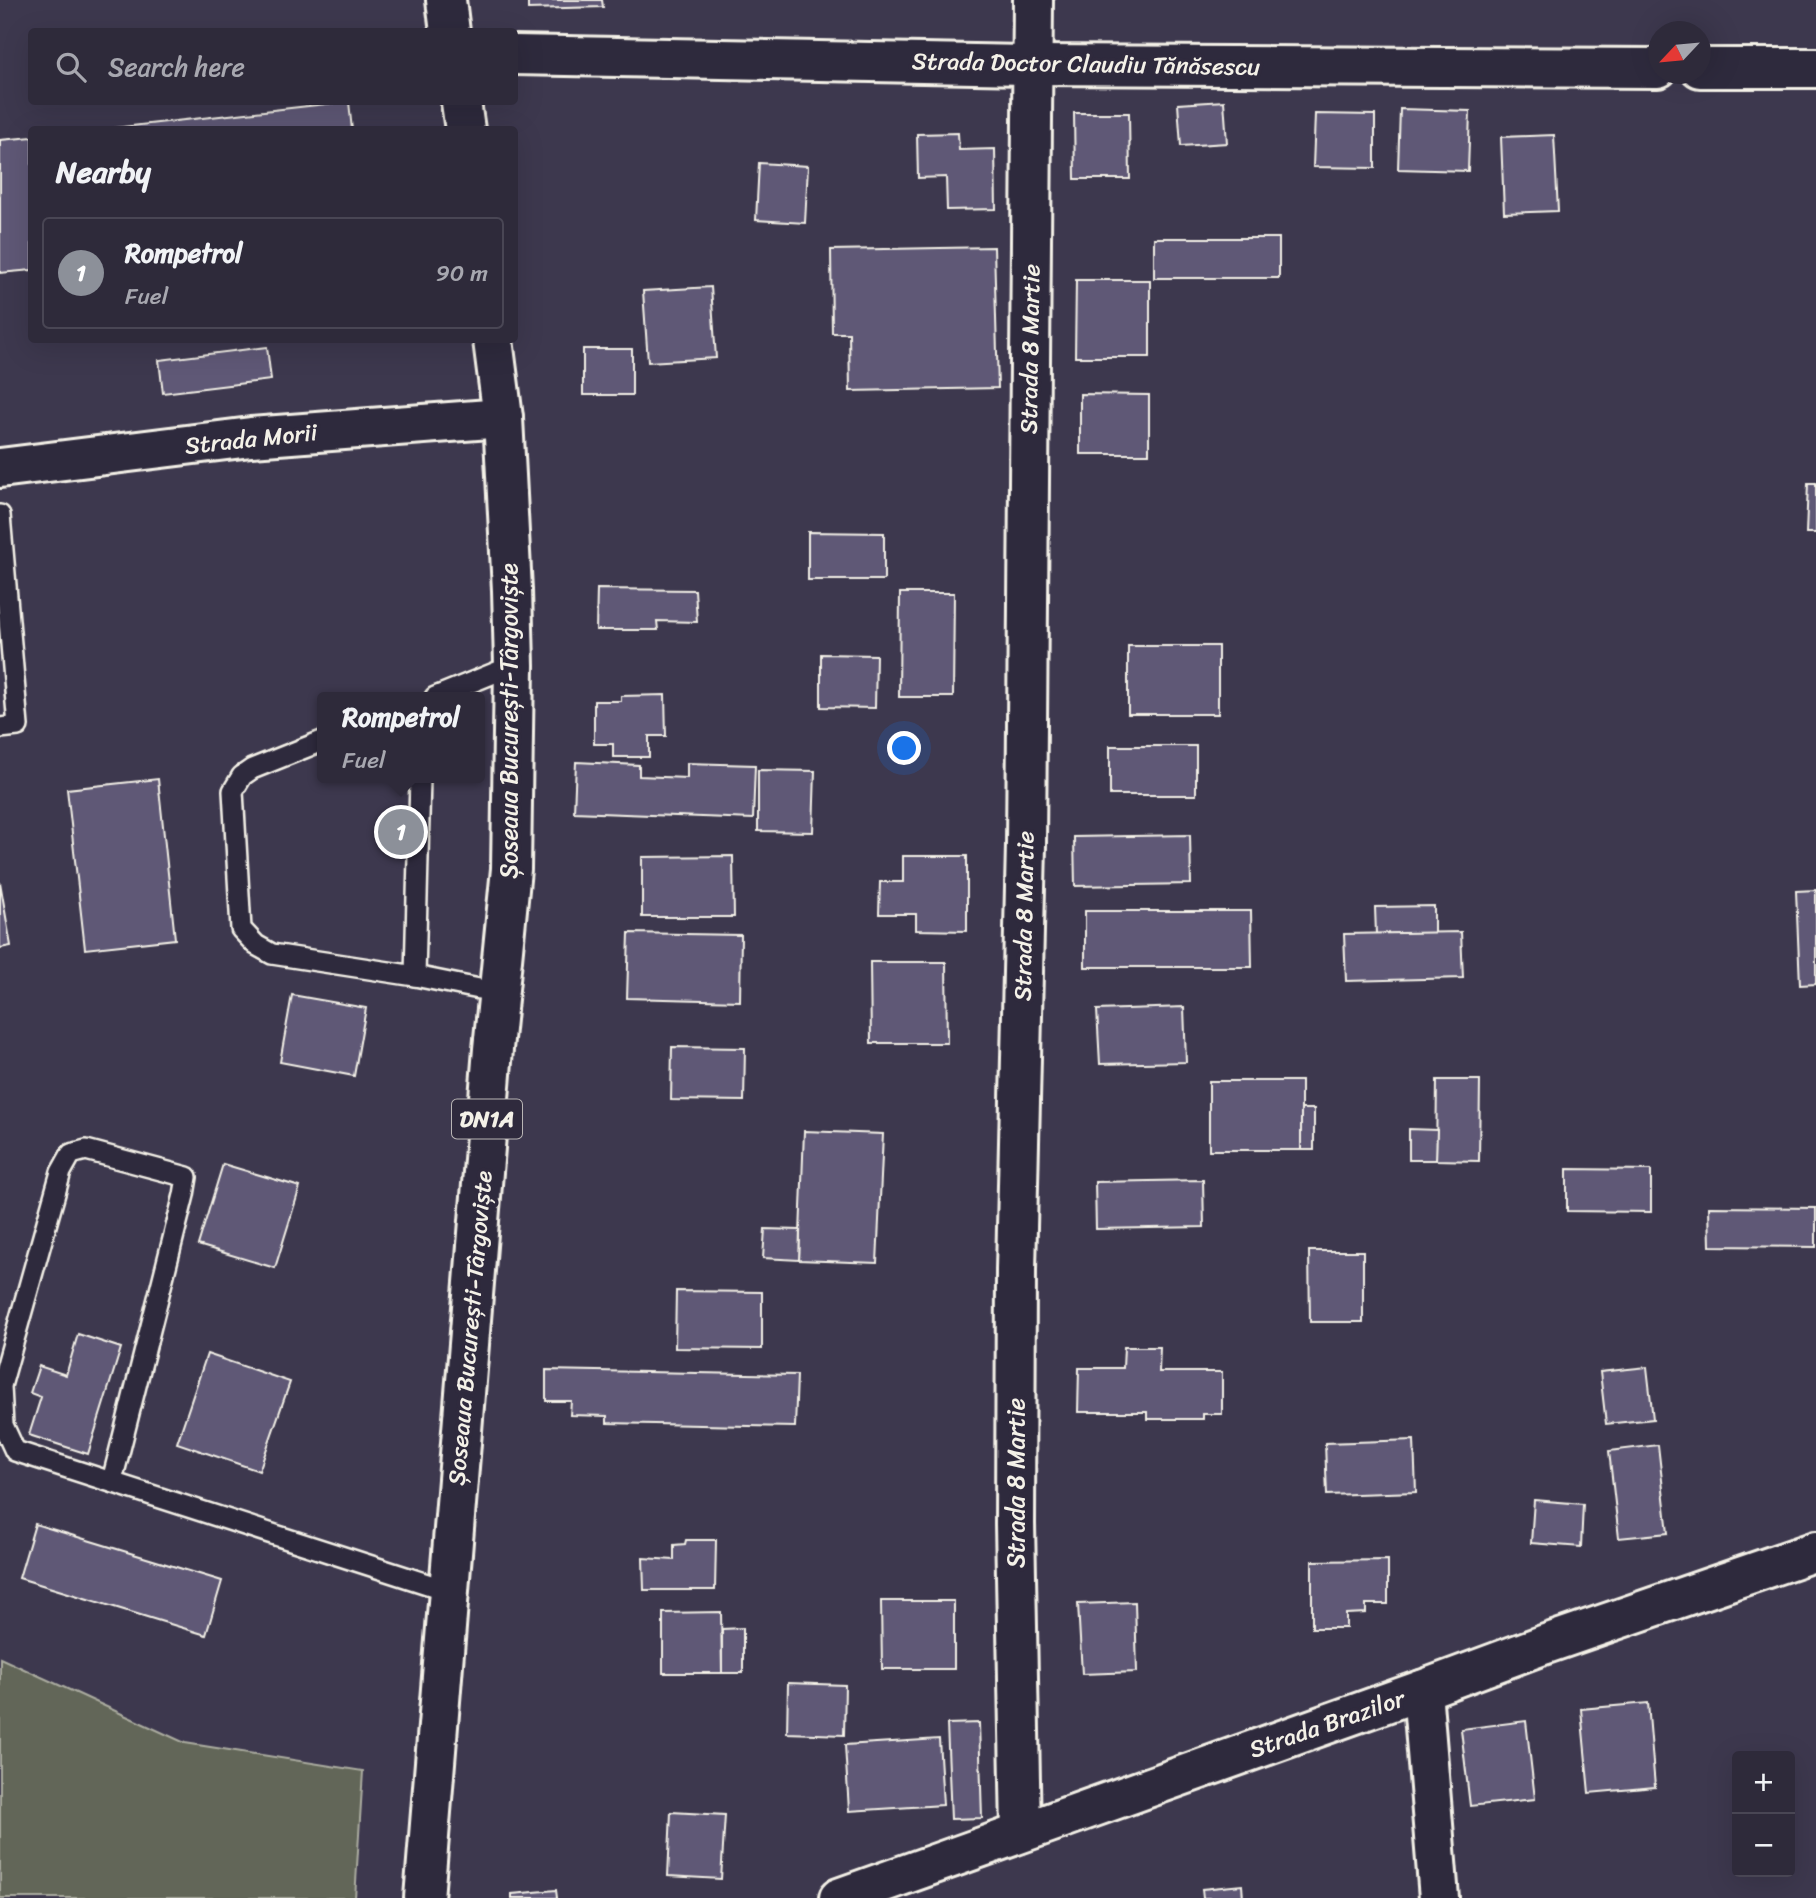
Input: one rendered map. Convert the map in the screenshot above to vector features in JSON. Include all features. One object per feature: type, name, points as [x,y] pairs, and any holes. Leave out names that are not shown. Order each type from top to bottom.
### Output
[{"type":"street","points":[[446,0],[450,28]]},
{"type":"street","name":"Strada 8 Martie","points":[[1021,1832],[1015,1524],[1016,1270],[1026,845],[1033,0]]},
{"type":"street","name":"Strada Doctor Claudiu Tănăsescu","points":[[518,55],[1032,65],[1648,68]]},
{"type":"street","points":[[1711,68],[1816,68]]},
{"type":"street","points":[[461,105],[464,126]]},
{"type":"street","name":"Șoseaua București-Târgoviște","points":[[424,1898],[492,1063],[511,869],[514,665],[503,418],[493,343]]},
{"type":"street","name":"Strada Morii","points":[[0,468],[251,438],[503,418]]},
{"type":"street","name":"Strada Brazilor","points":[[839,1898],[1543,1645],[1816,1551]]},
{"type":"street","points":[[1422,1690],[1439,1898]]},
{"type":"lane","points":[[0,515],[3,576],[18,726],[0,728]]},
{"type":"lane","points":[[447,692],[514,665]]},
{"type":"lane","points":[[317,743],[252,769],[242,776],[233,791],[241,929],[256,945],[272,954],[415,976],[499,993]]},
{"type":"lane","points":[[415,976],[420,783]]},
{"type":"lane","points":[[112,1481],[187,1177],[86,1150],[71,1154],[61,1172],[1,1386],[3,1425],[15,1451],[449,1591]]},
{"type":"green space","points":[[0,1658],[185,1743],[363,1771],[355,1898],[0,1898]]},
{"type":"building","points":[[528,0],[602,0],[603,7],[528,9]]},
{"type":"building","points":[[1224,101],[1227,143],[1181,146],[1178,104]]},
{"type":"building","points":[[317,105],[349,105],[352,126],[131,126]]},
{"type":"building","points":[[1400,109],[1470,111],[1468,171],[1398,169]]},
{"type":"building","points":[[1074,113],[1129,113],[1130,179],[1075,179]]},
{"type":"building","points":[[1315,114],[1375,115],[1375,168],[1313,167]]},
{"type":"building","points":[[958,133],[959,150],[995,149],[996,209],[947,210],[946,177],[918,178],[917,134]]},
{"type":"building","points":[[1554,135],[1558,211],[1504,213],[1501,137]]},
{"type":"building","points":[[28,137],[28,270],[0,273],[0,140]]},
{"type":"building","points":[[759,163],[808,166],[805,223],[756,220]]},
{"type":"building","points":[[1154,238],[1279,238],[1279,278],[1154,278]]},
{"type":"building","points":[[994,247],[998,388],[850,391],[849,333],[832,333],[831,250]]},
{"type":"building","points":[[1076,280],[1150,280],[1150,357],[1075,357]]},
{"type":"building","points":[[711,287],[716,358],[648,362],[643,291]]},
{"type":"building","points":[[267,347],[271,380],[163,393],[159,360]]},
{"type":"building","points":[[583,349],[632,349],[632,395],[583,395]]},
{"type":"building","points":[[1080,394],[1149,395],[1149,454],[1080,454]]},
{"type":"building","points":[[1808,483],[1816,483],[1816,533],[1806,533]]},
{"type":"building","points":[[808,532],[884,533],[884,580],[808,580]]},
{"type":"building","points":[[597,589],[695,590],[697,622],[657,621],[658,630],[596,630]]},
{"type":"building","points":[[900,593],[954,593],[953,697],[899,697]]},
{"type":"building","points":[[1128,646],[1218,646],[1218,714],[1128,714]]},
{"type":"building","points":[[821,654],[876,655],[875,708],[821,707]]},
{"type":"building","points":[[665,695],[666,736],[649,736],[649,757],[613,757],[613,744],[594,744],[594,701],[621,701],[621,696]]},
{"type":"building","points":[[1110,746],[1196,746],[1196,795],[1110,795]]},
{"type":"building","points":[[576,762],[639,765],[639,776],[687,778],[687,763],[755,765],[753,819],[574,812]]},
{"type":"building","points":[[758,770],[815,771],[813,832],[758,831]]},
{"type":"building","points":[[158,779],[175,939],[85,949],[67,789]]},
{"type":"building","points":[[1190,835],[1191,884],[1075,886],[1074,837]]},
{"type":"building","points":[[733,856],[734,917],[642,917],[642,857]]},
{"type":"building","points":[[903,856],[967,856],[967,931],[916,930],[916,914],[879,914],[880,882],[903,882]]},
{"type":"building","points":[[0,882],[11,946],[0,948]]},
{"type":"building","points":[[1816,890],[1816,984],[1800,985],[1796,891]]},
{"type":"building","points":[[1434,906],[1434,933],[1376,934],[1375,907]]},
{"type":"building","points":[[1085,911],[1251,911],[1252,967],[1085,967]]},
{"type":"building","points":[[1461,932],[1463,978],[1346,981],[1344,934]]},
{"type":"building","points":[[629,933],[741,935],[740,1001],[627,998]]},
{"type":"building","points":[[870,962],[946,962],[947,1043],[871,1043]]},
{"type":"building","points":[[292,995],[366,1008],[354,1076],[280,1062]]},
{"type":"building","points":[[1184,1007],[1186,1062],[1100,1064],[1097,1010]]},
{"type":"building","points":[[672,1047],[745,1048],[744,1101],[671,1100]]},
{"type":"building","points":[[1437,1080],[1480,1080],[1479,1161],[1436,1160]]},
{"type":"building","points":[[1209,1081],[1301,1081],[1301,1150],[1209,1150]]},
{"type":"building","points":[[1301,1109],[1314,1109],[1314,1150],[1301,1150]]},
{"type":"building","points":[[1409,1129],[1437,1130],[1436,1160],[1409,1160]]},
{"type":"building","points":[[804,1131],[883,1134],[877,1263],[799,1260]]},
{"type":"building","points":[[223,1164],[300,1187],[275,1268],[198,1245]]},
{"type":"building","points":[[1567,1169],[1651,1170],[1651,1212],[1567,1211]]},
{"type":"building","points":[[1203,1180],[1204,1227],[1096,1229],[1095,1182]]},
{"type":"building","points":[[1709,1207],[1816,1208],[1816,1247],[1710,1246]]},
{"type":"building","points":[[765,1229],[800,1230],[799,1260],[763,1258]]},
{"type":"building","points":[[1309,1251],[1363,1251],[1363,1322],[1310,1322]]},
{"type":"building","points":[[676,1291],[762,1292],[762,1349],[675,1348]]},
{"type":"building","points":[[78,1334],[121,1348],[88,1454],[29,1435],[41,1397],[30,1393],[39,1366],[66,1375]]},
{"type":"building","points":[[1124,1347],[1160,1347],[1159,1372],[1222,1372],[1222,1414],[1203,1414],[1203,1419],[1147,1419],[1147,1412],[1078,1412],[1079,1368],[1123,1368]]},
{"type":"building","points":[[207,1354],[290,1382],[259,1471],[177,1443]]},
{"type":"building","points":[[1647,1367],[1653,1419],[1606,1424],[1600,1372]]},
{"type":"building","points":[[546,1370],[797,1375],[795,1427],[607,1423],[607,1416],[570,1415],[571,1401],[546,1401]]},
{"type":"building","points":[[1414,1440],[1416,1492],[1327,1495],[1325,1443]]},
{"type":"building","points":[[1658,1445],[1668,1533],[1619,1538],[1609,1451]]},
{"type":"building","points":[[1534,1500],[1583,1504],[1581,1547],[1531,1543]]},
{"type":"building","points":[[35,1524],[222,1581],[206,1635],[19,1578]]},
{"type":"building","points":[[686,1540],[716,1540],[715,1590],[644,1590],[643,1558],[674,1560],[674,1545],[685,1544]]},
{"type":"building","points":[[1388,1560],[1388,1604],[1366,1604],[1366,1613],[1346,1614],[1346,1628],[1312,1628],[1312,1561]]},
{"type":"building","points":[[881,1601],[954,1601],[954,1669],[882,1669]]},
{"type":"building","points":[[1135,1602],[1137,1672],[1082,1674],[1078,1604]]},
{"type":"building","points":[[721,1612],[722,1673],[663,1673],[663,1613]]},
{"type":"building","points":[[743,1628],[743,1673],[722,1673],[722,1629]]},
{"type":"building","points":[[788,1683],[845,1685],[844,1735],[787,1733]]},
{"type":"building","points":[[1648,1703],[1655,1787],[1589,1793],[1581,1709]]},
{"type":"building","points":[[1526,1721],[1535,1799],[1470,1806],[1461,1729]]},
{"type":"building","points":[[979,1723],[982,1818],[951,1819],[947,1724]]},
{"type":"building","points":[[939,1739],[943,1805],[849,1811],[845,1745]]},
{"type":"building","points":[[671,1812],[725,1815],[721,1879],[668,1876]]},
{"type":"building","points":[[1242,1885],[1243,1898],[1203,1898],[1202,1889]]},
{"type":"building","points":[[556,1890],[557,1898],[512,1898],[512,1894]]},
{"type":"place","name":"Rompetrol","points":[[401,832]]}]
